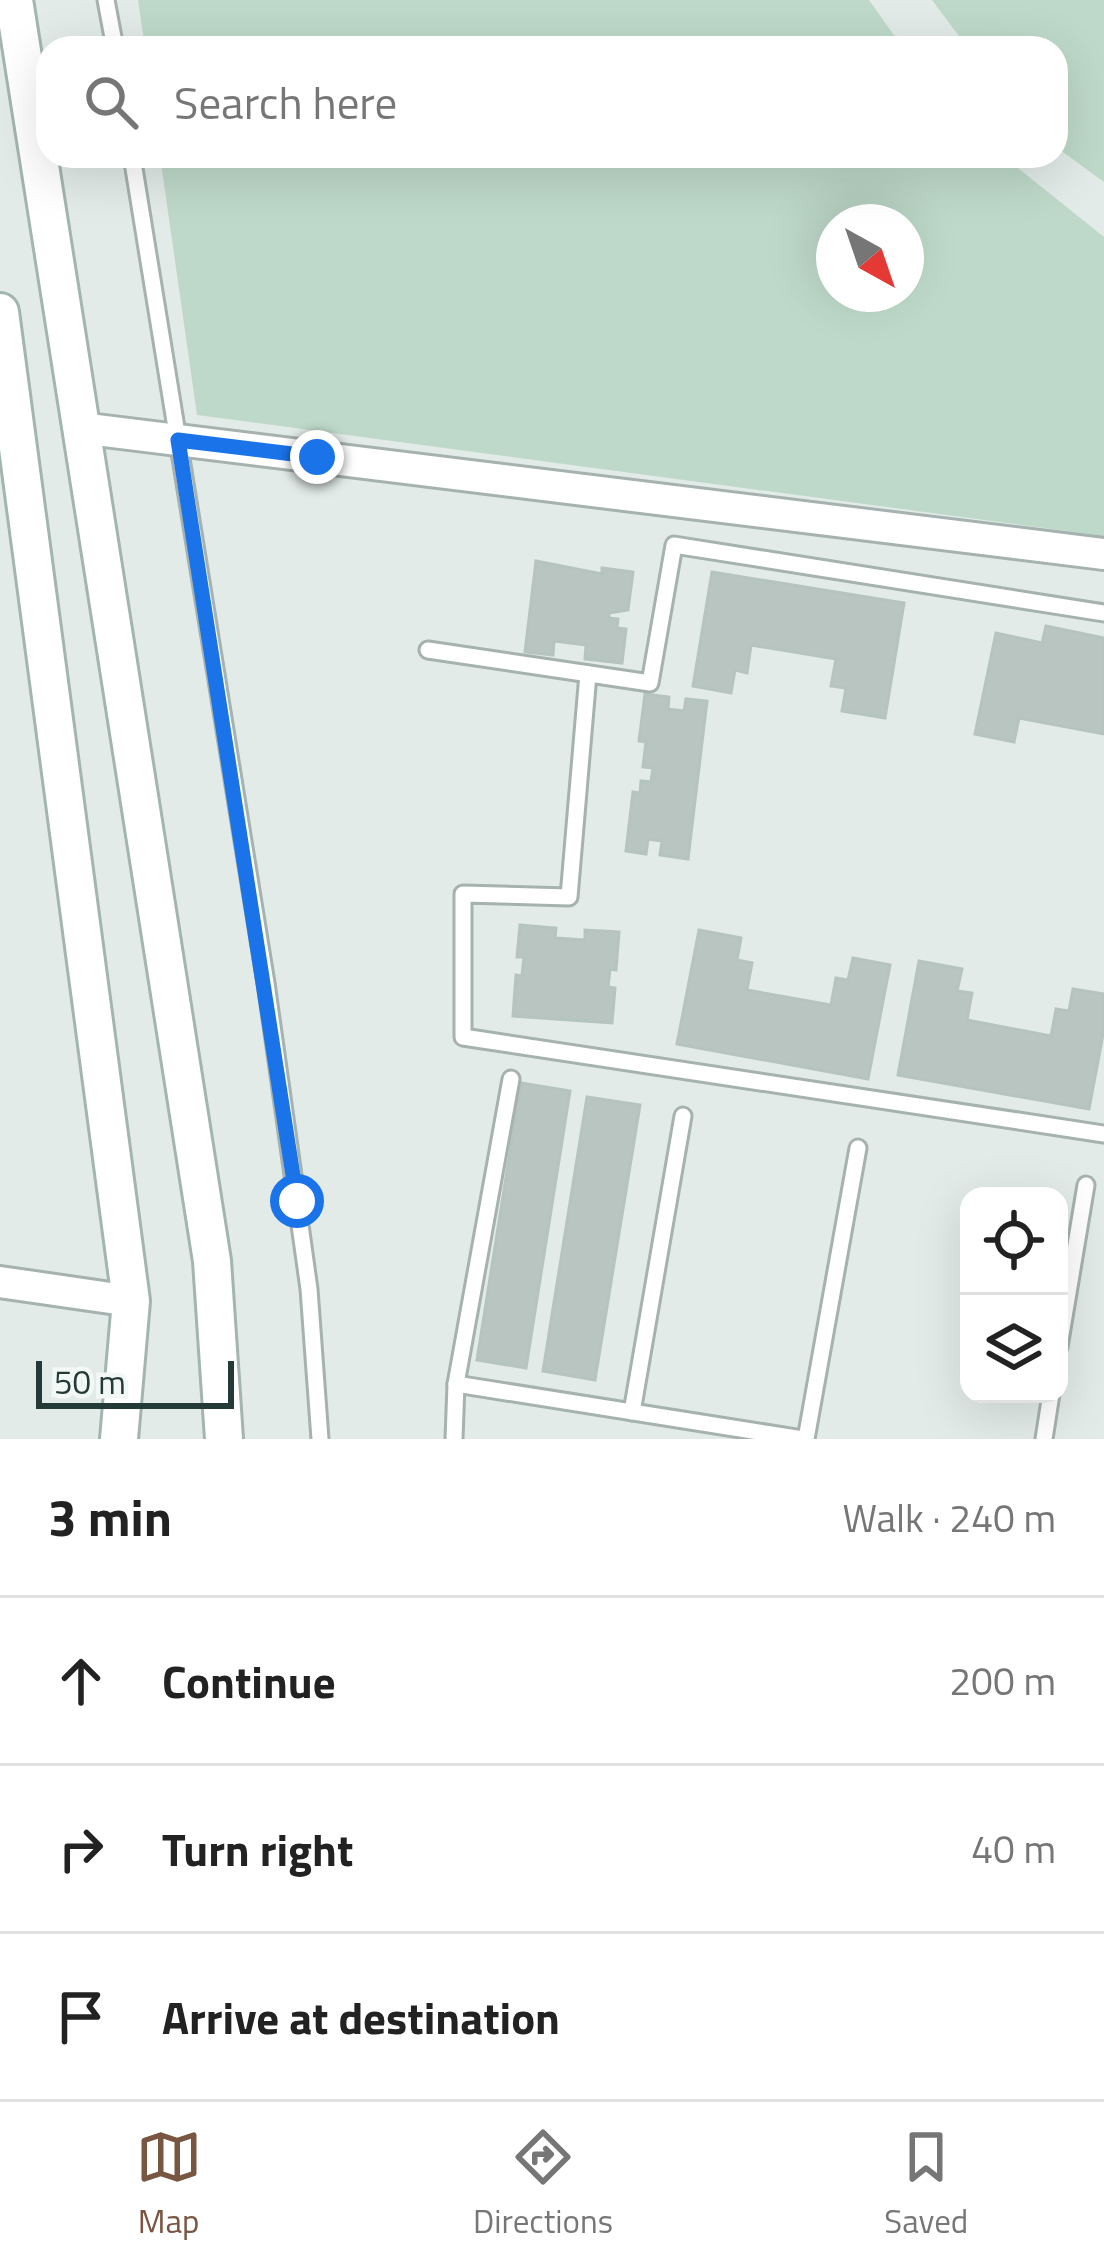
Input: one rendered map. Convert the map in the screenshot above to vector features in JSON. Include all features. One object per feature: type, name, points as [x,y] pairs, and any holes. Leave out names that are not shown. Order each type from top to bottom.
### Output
[{"type":"main road","points":[[14,0],[36,143]]},
{"type":"main road","points":[[40,168],[212,1262],[224,1439]]},
{"type":"main road","points":[[0,311],[131,1300],[119,1439]]},
{"type":"street","points":[[80,428],[1104,554]]},
{"type":"street","points":[[0,1282],[131,1300]]},
{"type":"lane","points":[[106,0],[113,36]]},
{"type":"lane","points":[[134,168],[296,1195],[309,1289],[320,1439]]},
{"type":"lane","points":[[428,650],[650,683],[674,545],[1104,613]]},
{"type":"lane","points":[[589,674],[569,897],[463,894],[463,1037],[1104,1134]]},
{"type":"lane","points":[[454,1439],[456,1384],[511,1079]]},
{"type":"lane","points":[[632,1412],[683,1116]]},
{"type":"lane","points":[[456,1384],[805,1439],[858,1148]]},
{"type":"lane","points":[[1068,1295],[1086,1185]]},
{"type":"lane","points":[[1044,1439],[1050,1403]]},
{"type":"green space","points":[[138,0],[869,0],[894,36],[143,36]]},
{"type":"green space","points":[[932,0],[1104,0],[1104,182],[1068,156],[1068,36],[959,36]]},
{"type":"green space","points":[[162,168],[1018,168],[1104,237],[1104,536],[197,415]]},
{"type":"building","points":[[536,561],[602,574],[602,568],[633,572],[628,610],[609,613],[609,618],[618,619],[617,628],[626,629],[622,663],[585,659],[586,645],[554,641],[553,655],[525,652]]},
{"type":"building","points":[[712,572],[904,603],[885,718],[842,711],[846,688],[831,686],[836,659],[751,645],[747,673],[735,670],[731,693],[693,686]]},
{"type":"building","points":[[1046,626],[1104,638],[1104,734],[1019,718],[1014,742],[975,734],[996,633],[1042,643]]},
{"type":"building","points":[[645,694],[669,697],[668,709],[684,711],[686,699],[707,701],[688,859],[660,855],[662,841],[648,839],[646,854],[626,851],[633,792],[640,793],[641,781],[651,782],[653,768],[643,767],[646,742],[639,741]]},
{"type":"building","points":[[520,925],[556,928],[555,938],[585,940],[585,930],[619,932],[616,970],[610,969],[608,987],[615,988],[612,1023],[513,1016],[516,975],[522,976],[524,957],[517,957]]},
{"type":"building","points":[[699,930],[741,938],[737,960],[752,963],[747,990],[831,1005],[836,978],[848,980],[853,958],[890,965],[868,1079],[677,1044]]},
{"type":"building","points":[[919,961],[962,969],[957,991],[972,993],[967,1020],[1051,1036],[1056,1009],[1069,1011],[1073,989],[1104,994],[1104,1029],[1089,1109],[898,1075]]},
{"type":"building","points":[[521,1083],[570,1091],[526,1368],[477,1360]]},
{"type":"building","points":[[587,1097],[640,1105],[595,1380],[543,1371]]},
{"type":"route","points":[[297,1201],[178,440],[317,457]]}]
